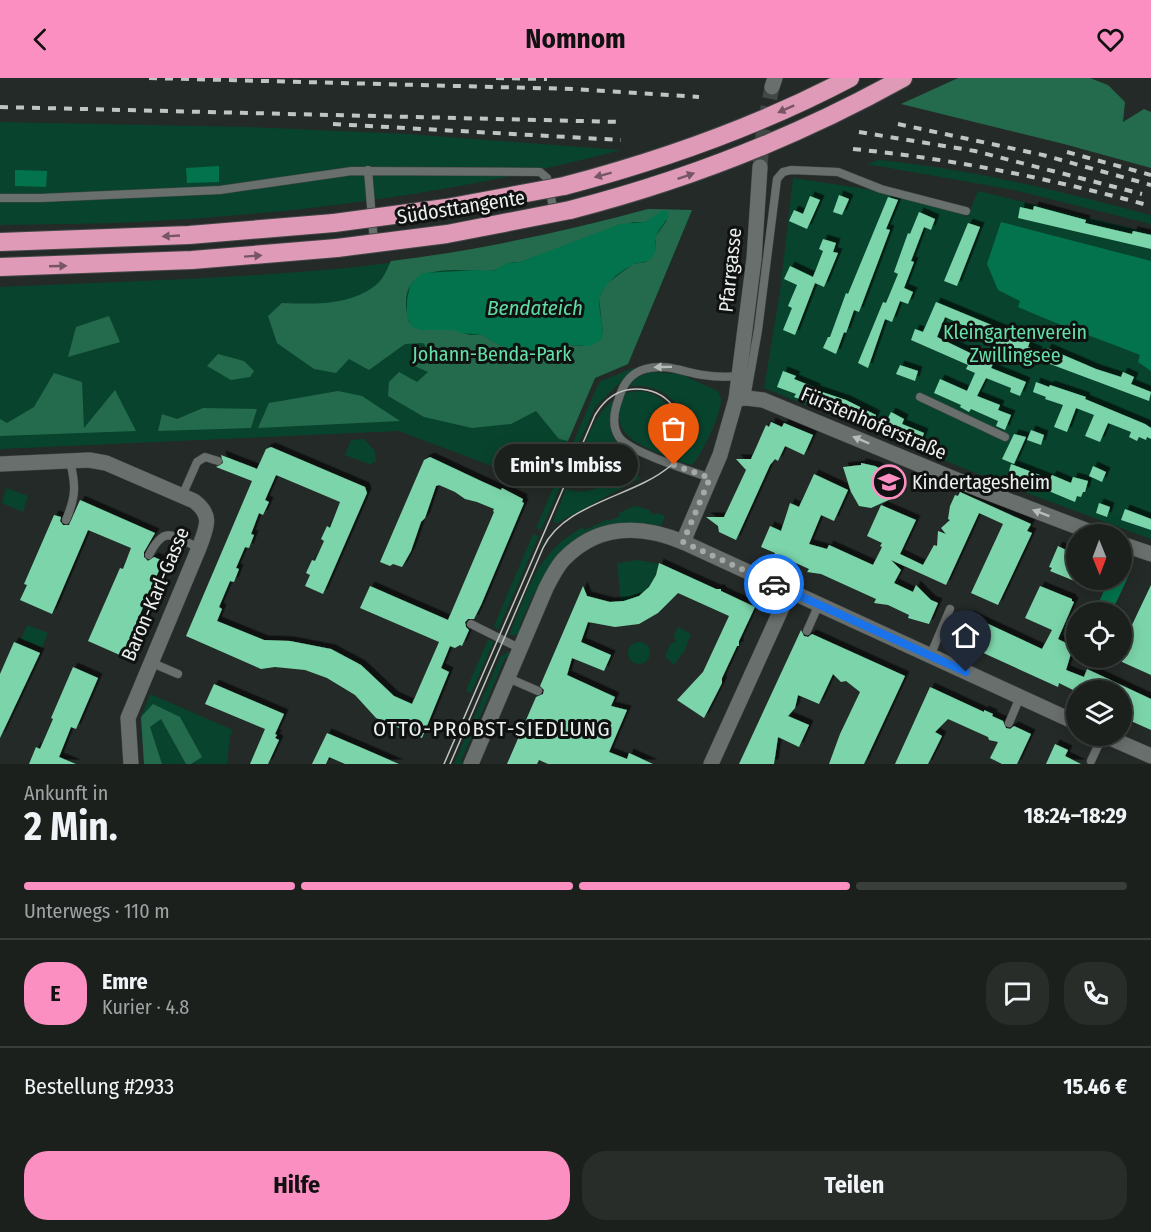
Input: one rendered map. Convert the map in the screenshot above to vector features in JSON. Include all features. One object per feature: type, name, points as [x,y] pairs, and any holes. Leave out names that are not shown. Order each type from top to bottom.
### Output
[{"type":"highway","name":"Südosttangente","points":[[0,242],[189,235],[334,223],[446,208],[564,186],[649,162],[728,134],[798,104],[850,78]]},
{"type":"highway","name":"Südosttangente","points":[[0,267],[180,261],[337,248],[447,234],[570,210],[651,188],[732,159],[819,122],[903,78]]},
{"type":"street","name":"Pfarrgasse","points":[[683,542],[720,455],[741,398],[740,376],[754,260],[760,167]]},
{"type":"street","name":"Fürstenhoferstraße","points":[[741,398],[763,400],[1070,524]]},
{"type":"street","name":"Baron-Karl-Gasse","points":[[0,464],[89,460],[106,463],[194,501],[204,509],[207,523],[200,548],[128,718],[131,764]]},
{"type":"street","points":[[471,764],[546,588],[562,561],[579,547],[610,533],[632,529],[658,532],[683,542],[1066,718]]},
{"type":"street","points":[[1132,547],[1151,554]]},
{"type":"street","points":[[711,764],[789,590]]},
{"type":"street","points":[[1128,746],[1151,756]]},
{"type":"lane","points":[[0,198],[220,190],[337,172],[368,170],[540,172],[547,178],[556,220],[441,243],[375,252],[368,170]]},
{"type":"lane","points":[[741,398],[758,330],[777,179],[783,172],[791,170],[838,172],[881,189],[966,211]]},
{"type":"lane","points":[[710,478],[629,446],[620,439],[614,415],[624,384],[634,373],[646,368],[673,367],[700,375],[740,376]]},
{"type":"lane","points":[[920,397],[1005,437]]},
{"type":"lane","points":[[182,496],[197,462],[206,457],[218,461]]},
{"type":"lane","points":[[66,520],[75,495],[75,482],[70,461]]},
{"type":"lane","points":[[149,555],[164,535],[200,548]]},
{"type":"lane","points":[[807,631],[819,604]]},
{"type":"lane","points":[[930,656],[950,609]]},
{"type":"lane","points":[[471,624],[521,649]]},
{"type":"lane","points":[[150,662],[178,674]]},
{"type":"lane","points":[[508,678],[538,691]]},
{"type":"lane","points":[[1009,723],[1020,697]]},
{"type":"lane","points":[[1091,761],[1098,746]]},
{"type":"green space","points":[[958,78],[1090,78],[1108,85],[1125,102],[1123,122],[1144,109],[1151,112],[1151,168],[901,104]]},
{"type":"green space","points":[[0,122],[247,127],[408,134],[621,150],[502,178],[320,207],[136,222],[0,225]]},
{"type":"green space","points":[[878,160],[947,169],[1050,189],[1151,215],[1151,224],[1014,190],[867,164]]},
{"type":"green space","name":"Kleingartenverein Zwillingsee","points":[[793,178],[880,191],[958,212],[967,217],[978,191],[1151,233],[1151,539],[1132,532],[1132,524],[1111,524],[1008,486],[764,388],[780,292]]},
{"type":"green space","name":"Johann-Benda-Park","points":[[648,209],[692,210],[628,364],[595,378],[548,487],[399,431],[0,449],[0,287],[168,280],[376,265],[494,246]]},
{"type":"green space","points":[[648,209],[692,210],[628,364],[595,378],[568,441],[559,439],[536,411],[511,424],[472,428],[424,417],[388,396],[389,382],[399,372],[417,382],[428,372],[412,365],[430,351],[423,343],[405,344],[369,370],[349,359],[336,373],[314,369],[277,343],[268,316],[282,303],[307,304],[355,297],[378,283],[391,261],[489,246]],"holes":[[[653,218],[667,220],[656,236],[655,251],[646,262],[633,264],[605,285],[599,298],[603,333],[582,346],[568,345],[549,355],[519,355],[482,335],[470,335],[455,330],[422,330],[409,322],[406,302],[409,288],[417,279],[428,273],[494,270],[508,263],[520,262],[633,222],[645,222]]]},
{"type":"green space","points":[[109,316],[120,342],[68,357],[76,327]]},
{"type":"green space","points":[[218,354],[244,361],[254,371],[250,377],[231,380],[207,366]]},
{"type":"green space","points":[[633,368],[595,407],[563,480],[558,478],[599,382]]},
{"type":"green space","points":[[650,372],[680,374],[718,391],[721,400],[718,415],[706,444],[692,465],[679,462],[686,433],[684,419],[678,408],[670,398],[659,391],[645,386],[629,386],[636,378]]},
{"type":"green space","points":[[54,373],[82,382],[84,428],[115,390],[136,431],[0,436],[0,419],[7,423],[34,407]]},
{"type":"green space","points":[[338,391],[362,396],[400,421],[258,428],[269,403]]},
{"type":"green space","points":[[624,393],[655,395],[665,402],[672,412],[679,435],[678,447],[672,459],[638,443],[623,429],[620,408]]},
{"type":"green space","points":[[614,400],[611,430],[617,443],[629,453],[620,468],[586,484],[569,483],[593,426],[606,406]]},
{"type":"green space","points":[[203,408],[257,409],[251,428],[158,431],[162,414],[177,419]]},
{"type":"green space","points":[[364,439],[375,451],[376,463],[373,462],[371,465],[345,455],[351,440]]},
{"type":"green space","points":[[635,474],[641,478],[557,523],[553,522],[566,489],[587,491],[617,477]]},
{"type":"green space","points":[[554,486],[560,487],[541,530],[536,528]]},
{"type":"green space","points":[[6,488],[28,496],[23,512],[2,503]]},
{"type":"green space","points":[[634,506],[650,510],[655,515],[657,513],[665,516],[661,526],[621,523],[603,528],[537,593],[534,593],[519,627],[522,629],[518,635],[509,635],[536,573],[554,548],[583,527],[585,530],[608,519],[609,521]]},
{"type":"green space","points":[[533,534],[539,536],[498,630],[494,626]]},
{"type":"green space","points":[[638,560],[659,564],[657,571],[646,589],[636,597],[621,602],[617,563]]},
{"type":"green space","points":[[27,625],[48,633],[42,648],[21,639]]},
{"type":"green space","points":[[678,627],[691,634],[685,650],[674,665],[665,656],[671,643],[676,642],[674,636]]},
{"type":"green space","points":[[488,640],[494,641],[471,693],[467,692],[467,688]]},
{"type":"green space","points":[[639,642],[647,645],[650,653],[647,661],[639,664],[631,661],[628,653],[631,645]]},
{"type":"green space","points":[[510,651],[509,658],[505,658],[461,761],[464,764],[454,764],[500,657]]},
{"type":"green space","points":[[150,694],[233,730],[230,736],[227,764],[144,764],[141,717]]},
{"type":"green space","points":[[153,704],[180,717],[202,757],[191,764],[186,764],[161,719],[150,727],[162,764],[144,764],[141,717]]},
{"type":"water","points":[[219,166],[219,182],[187,183],[186,168]]},
{"type":"water","points":[[15,170],[47,171],[46,187],[15,186]]},
{"type":"water","name":"Bendateich","points":[[662,211],[667,211],[669,214],[655,240],[653,256],[649,260],[632,265],[613,278],[602,292],[599,307],[603,328],[602,339],[591,346],[568,345],[549,355],[527,357],[482,335],[461,333],[455,330],[422,330],[412,327],[407,317],[410,286],[423,273],[493,271],[507,263],[520,262],[620,224],[645,222]]},
{"type":"water","points":[[1001,222],[1151,261],[1151,371],[1138,362],[1140,355],[1018,307],[1020,301],[998,290],[987,264]]},
{"type":"water","points":[[1104,590],[1122,590],[1116,602],[1099,602]]},
{"type":"building","points":[[839,195],[849,199],[842,215],[833,212]]},
{"type":"building","points":[[810,196],[820,200],[807,229],[789,221],[794,210],[803,214]]},
{"type":"building","points":[[888,197],[898,200],[886,229],[890,230],[859,312],[854,310],[836,354],[823,348],[830,337],[846,293],[848,294]]},
{"type":"building","points":[[1034,206],[1086,220],[1085,223],[1132,234],[1133,231],[1151,235],[1151,249],[1018,218],[1020,207],[1033,210]]},
{"type":"building","points":[[919,212],[935,219],[931,230],[924,227],[911,261],[914,262],[904,288],[913,292],[908,304],[900,301],[892,322],[885,319],[868,368],[858,363],[883,302],[886,303],[898,274],[894,272],[908,233],[910,234]]},
{"type":"building","points":[[968,223],[980,227],[957,286],[944,281]]},
{"type":"building","points":[[823,239],[836,243],[833,252],[838,253],[824,287],[815,283],[795,335],[783,330],[792,308],[788,306],[797,285],[784,279],[790,266],[813,277],[823,251],[819,249]]},
{"type":"building","points":[[936,302],[1030,341],[1028,347],[1038,351],[1034,360],[979,336],[980,333],[945,317],[937,337],[993,364],[991,368],[1026,382],[1020,396],[1010,392],[1011,388],[986,378],[977,396],[1000,405],[998,410],[1011,415],[1005,430],[996,426],[998,421],[971,409],[969,412],[960,407],[961,405],[934,393],[940,379],[967,391],[975,373],[966,369],[968,365],[911,340],[915,329],[923,332]]},
{"type":"building","points":[[1047,348],[1096,369],[1121,377],[1123,372],[1134,377],[1131,384],[1151,392],[1149,401],[1042,361]]},
{"type":"building","points":[[900,365],[918,371],[915,381],[896,374]]},
{"type":"building","points":[[783,371],[796,376],[794,379],[816,390],[846,400],[876,415],[871,427],[794,397],[796,394],[777,387]]},
{"type":"building","points":[[1036,382],[1086,397],[1085,399],[1145,424],[1151,428],[1151,439],[1147,437],[1146,440],[1139,437],[1137,441],[1129,437],[1131,432],[1108,423],[1100,442],[1085,436],[1094,415],[1076,408],[1067,432],[1054,427],[1063,405],[1033,392]]},
{"type":"building","points":[[891,412],[904,419],[902,424],[924,433],[919,446],[903,440],[905,436],[884,426]]},
{"type":"building","points":[[771,422],[782,427],[784,423],[813,435],[804,455],[785,446],[778,461],[775,459],[770,465],[736,540],[719,532],[718,526],[706,517],[724,517],[746,470],[736,459],[751,459],[766,425],[769,427]]},
{"type":"building","points":[[1031,430],[1044,435],[1041,445],[1027,440]]},
{"type":"building","points":[[1014,434],[1026,437],[1014,464],[1002,459]]},
{"type":"building","points":[[271,447],[365,487],[367,493],[323,594],[305,586],[310,575],[306,573],[312,560],[315,561],[324,541],[321,539],[327,526],[330,528],[340,502],[276,475],[265,500],[269,502],[263,515],[259,513],[251,534],[254,535],[249,548],[245,547],[236,568],[239,569],[234,582],[230,581],[219,607],[222,609],[217,621],[264,640],[290,641],[331,649],[361,665],[394,696],[412,704],[439,642],[360,608],[370,586],[448,620],[494,512],[494,509],[465,499],[439,485],[436,486],[425,518],[421,522],[411,551],[402,567],[380,562],[424,460],[430,457],[523,499],[524,503],[481,605],[474,619],[468,619],[465,622],[469,630],[462,646],[455,648],[450,646],[441,668],[449,672],[422,738],[376,718],[355,695],[327,678],[305,670],[275,667],[261,669],[186,636],[252,481],[216,467],[223,463],[221,455],[257,469],[266,449]]},
{"type":"building","points":[[861,463],[887,472],[894,478],[892,479],[902,494],[871,508],[859,506],[851,492],[843,467],[861,465]]},
{"type":"building","points":[[1011,464],[1050,479],[1052,475],[1071,483],[1073,477],[1088,481],[1085,492],[1081,497],[1077,496],[1075,502],[1039,487],[1038,490],[1024,485],[1026,480],[1008,475]]},
{"type":"building","points":[[1093,466],[1106,472],[1102,482],[1089,476]]},
{"type":"building","points":[[814,474],[848,490],[834,521],[821,515],[809,544],[827,549],[829,545],[873,565],[882,543],[867,536],[881,505],[916,520],[900,554],[923,565],[934,545],[937,546],[938,531],[946,534],[941,528],[950,520],[948,519],[950,506],[955,495],[958,496],[960,492],[1031,524],[1027,531],[1032,533],[998,605],[971,593],[1003,524],[979,513],[946,585],[891,560],[901,570],[894,583],[913,592],[916,585],[931,600],[938,603],[929,624],[908,618],[909,615],[888,605],[874,603],[876,599],[821,574],[807,572],[809,569],[787,559],[774,557],[775,553],[761,547],[770,526],[781,531],[790,503],[799,507]]},
{"type":"building","points":[[80,500],[155,533],[144,552],[144,557],[148,561],[154,557],[163,561],[122,656],[88,641],[131,548],[88,530],[52,614],[20,600],[27,585],[24,584],[54,515],[61,517],[60,521],[63,525],[69,525]]},
{"type":"building","points":[[1099,503],[1110,507],[1107,517],[1096,513]]},
{"type":"building","points":[[1125,509],[1151,519],[1151,530],[1121,520]]},
{"type":"building","points":[[1058,546],[1066,550],[1066,578],[1050,571],[1052,568],[1049,567]]},
{"type":"building","points":[[659,563],[716,589],[721,589],[755,607],[704,718],[677,700],[703,672],[729,616],[678,593],[658,613],[639,624],[615,627],[588,622],[581,642],[611,655],[604,671],[572,658],[567,675],[615,697],[611,706],[627,710],[609,752],[627,759],[629,753],[653,764],[548,764],[539,760],[537,764],[507,764],[536,697],[543,694],[544,690],[540,686],[583,586],[587,596],[610,602],[624,601],[639,596],[649,587],[656,575]]},
{"type":"building","points":[[1151,585],[1151,675],[1132,666],[1132,625]]},
{"type":"building","points":[[1040,586],[1072,599],[1074,602],[1066,602],[1066,620],[1058,639],[1066,643],[1066,670],[1084,677],[1087,669],[1110,680],[1066,680],[1066,686],[1059,683],[1058,687],[957,641],[959,637],[954,635],[961,621],[965,623],[969,615],[1042,649],[1052,630],[1025,618]]},
{"type":"building","points":[[801,630],[804,636],[808,637],[812,634],[905,676],[864,764],[829,764],[860,692],[846,681],[841,682],[833,674],[819,704],[798,695],[795,708],[788,716],[809,725],[799,747],[778,737],[774,764],[739,764]]},
{"type":"building","points":[[14,642],[40,653],[0,738],[0,674]]},
{"type":"building","points":[[73,667],[98,678],[76,729],[71,727],[59,757],[76,764],[29,764],[36,747],[40,749]]},
{"type":"building","points":[[214,684],[284,714],[275,734],[277,735],[275,738],[279,740],[268,764],[250,764],[265,729],[205,704]]},
{"type":"building","points":[[930,687],[993,714],[992,716],[1003,721],[1006,728],[1010,729],[1014,726],[1031,734],[1017,764],[1002,764],[990,758],[998,742],[989,740],[988,737],[948,719],[935,732],[942,736],[928,764],[895,764]]},
{"type":"building","points":[[1132,690],[1151,699],[1151,730],[1132,721]]},
{"type":"building","points":[[327,733],[399,764],[345,764],[329,757],[326,764],[312,764]]},
{"type":"building","points":[[1055,744],[1068,750],[1065,756],[1081,764],[1046,764]]},
{"type":"tunnel","points":[[760,167],[763,134],[772,87]]},
{"type":"tram line","points":[[444,764],[595,415],[607,400],[623,391],[641,389],[660,395],[672,405],[680,420],[683,437],[679,454],[669,467],[654,477],[583,511],[566,521],[553,533],[543,548],[450,764]]},
{"type":"railway","points":[[149,78],[573,89],[699,97]]},
{"type":"railway","points":[[496,78],[547,79]]},
{"type":"railway","points":[[0,107],[622,122]]},
{"type":"railway","points":[[333,124],[621,140]]},
{"type":"railway","points":[[898,124],[1043,155],[1151,185]]},
{"type":"railway","points":[[859,132],[975,151],[1142,194]]},
{"type":"railway","points":[[853,149],[928,158],[1003,171],[1151,206]]},
{"type":"railway","points":[[1067,152],[1151,175]]},
{"type":"way so far","points":[[674,465],[710,478],[683,542],[774,584]]},
{"type":"place","name":"Emin's Imbiss","points":[[674,465]]},
{"type":"place","name":"Kindertagesheim","points":[[889,482]]},
{"type":"district","name":"OTTO-PROBST-SIEDLUNG","points":[[492,729]]},
{"type":"route","points":[[774,584],[966,672]]}]
